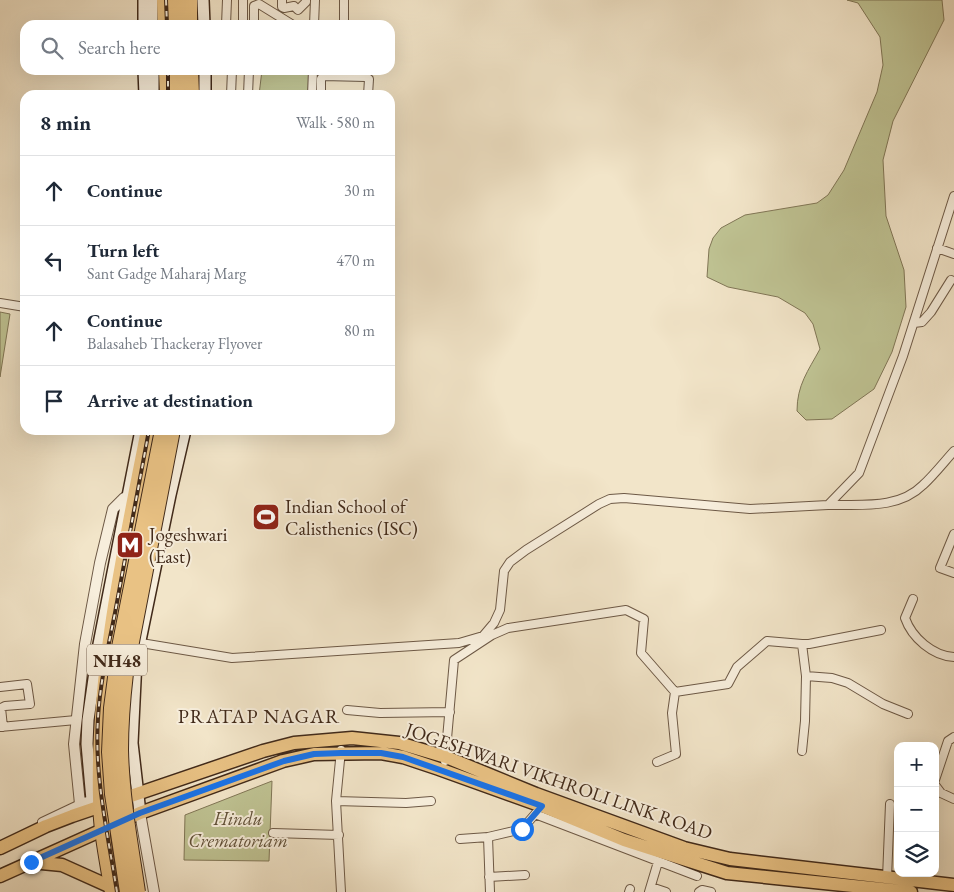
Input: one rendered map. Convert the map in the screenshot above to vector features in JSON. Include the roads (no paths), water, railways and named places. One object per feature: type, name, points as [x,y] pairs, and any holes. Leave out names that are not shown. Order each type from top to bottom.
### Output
[{"type":"highway","points":[[163,20],[164,0]]},
{"type":"highway","points":[[178,0],[178,20]]},
{"type":"highway","points":[[190,0],[190,20]]},
{"type":"highway","points":[[166,75],[167,90]]},
{"type":"highway","points":[[179,75],[180,90]]},
{"type":"highway","points":[[191,75],[192,90]]},
{"type":"highway","points":[[110,890],[97,802],[102,701],[107,642],[115,606],[131,497],[147,435]]},
{"type":"highway","name":"NH48","points":[[127,892],[112,794],[109,752],[111,708],[120,647],[161,435]]},
{"type":"highway","name":"NH48","points":[[138,892],[127,820],[121,752],[122,711],[126,673],[173,435]]},
{"type":"main road","points":[[144,0],[148,20]]},
{"type":"main road","points":[[148,20],[152,0]]},
{"type":"main road","points":[[161,0],[163,20]]},
{"type":"main road","points":[[203,0],[204,20]]},
{"type":"main road","points":[[144,75],[145,90]]},
{"type":"main road","points":[[153,75],[153,90]]},
{"type":"main road","points":[[162,75],[163,90]]},
{"type":"main road","points":[[205,75],[205,90]]},
{"type":"main road","points":[[131,497],[140,435]]},
{"type":"main road","points":[[140,813],[132,744],[136,660],[184,435]]},
{"type":"main road","name":"JOGESHWARI VIKHROLI LINK ROAD","points":[[0,848],[97,802],[138,794],[263,751],[294,743],[352,738],[399,742],[446,757],[536,794],[684,848],[730,859],[884,886],[954,885]]},
{"type":"main road","points":[[0,876],[140,813],[284,761],[314,754],[381,753],[403,757],[442,770],[539,810],[727,873],[884,886],[911,892]]},
{"type":"main road","points":[[31,862],[62,865],[110,890]]},
{"type":"street","points":[[226,20],[227,0]]},
{"type":"street","points":[[243,0],[243,20]]},
{"type":"street","points":[[282,0],[282,7],[294,6],[298,10],[306,0]]},
{"type":"street","points":[[314,20],[315,0]]},
{"type":"street","points":[[344,0],[344,20]]},
{"type":"street","points":[[254,20],[254,6],[259,4],[285,20]]},
{"type":"street","points":[[231,90],[232,75]]},
{"type":"street","points":[[248,90],[249,75]]},
{"type":"street","points":[[252,90],[253,75]]},
{"type":"street","points":[[312,90],[313,75]]},
{"type":"street","points":[[321,90],[321,78],[324,76],[366,77],[369,79],[368,90]]},
{"type":"street","points":[[828,505],[859,472],[904,356],[936,248],[954,196]]},
{"type":"street","points":[[936,248],[954,254]]},
{"type":"street","points":[[914,323],[922,322],[931,312],[950,280]]},
{"type":"street","points":[[0,303],[20,305]]},
{"type":"street","points":[[107,642],[140,644],[232,658],[458,643],[483,636],[494,623],[500,610],[504,571],[510,562],[599,504],[610,499],[624,498],[750,509],[882,504],[904,498],[922,486],[954,451]]},
{"type":"street","points":[[80,804],[74,744],[85,644],[103,549],[113,509],[120,501],[131,497]]},
{"type":"street","points":[[954,534],[940,568],[954,573]]},
{"type":"street","points":[[913,599],[905,618],[908,627],[918,640],[942,654],[954,657]]},
{"type":"street","points":[[442,770],[446,757],[454,660],[492,635],[508,628],[626,610],[644,619],[641,653],[675,692],[672,721],[676,754],[657,762]]},
{"type":"street","points":[[675,692],[728,684],[737,667],[768,641],[809,644],[881,630]]},
{"type":"street","points":[[802,644],[806,676],[802,751]]},
{"type":"street","points":[[806,676],[832,678],[848,683],[883,704],[908,714]]},
{"type":"street","points":[[0,687],[27,684],[30,699],[30,704],[4,706],[1,708],[1,727],[76,720]]},
{"type":"street","points":[[347,710],[380,713],[450,712]]},
{"type":"street","points":[[939,768],[948,741],[954,737]]},
{"type":"street","points":[[340,739],[341,753],[336,801],[341,892]]},
{"type":"street","points":[[936,787],[941,793],[954,799]]},
{"type":"street","points":[[336,801],[406,803],[431,801]]},
{"type":"street","points":[[0,843],[80,804],[97,802]]},
{"type":"street","points":[[884,886],[890,804]]},
{"type":"street","points":[[460,838],[488,836],[522,829],[539,810],[658,862],[697,876]]},
{"type":"street","points":[[140,813],[154,892]]},
{"type":"street","points":[[273,833],[338,834]]},
{"type":"street","points":[[488,836],[490,892]]},
{"type":"street","points":[[658,862],[650,890],[666,892]]},
{"type":"street","points":[[489,877],[525,875]]},
{"type":"street","points":[[699,892],[702,890],[711,892]]},
{"type":"railway","points":[[166,0],[167,20]]},
{"type":"railway","points":[[168,75],[168,90]]},
{"type":"railway","points":[[117,892],[100,784],[97,740],[98,718],[105,666],[148,435]]},
{"type":"place","name":"Indian School of Calisthenics (ISC)","points":[[266,517]]},
{"type":"place","name":"Jogeshwari (East)","points":[[130,545]]},
{"type":"district","name":"PRATAP NAGAR","points":[[259,716]]},
{"type":"park label","name":"Hindu Crematoriam","points":[[238,829]]}]
